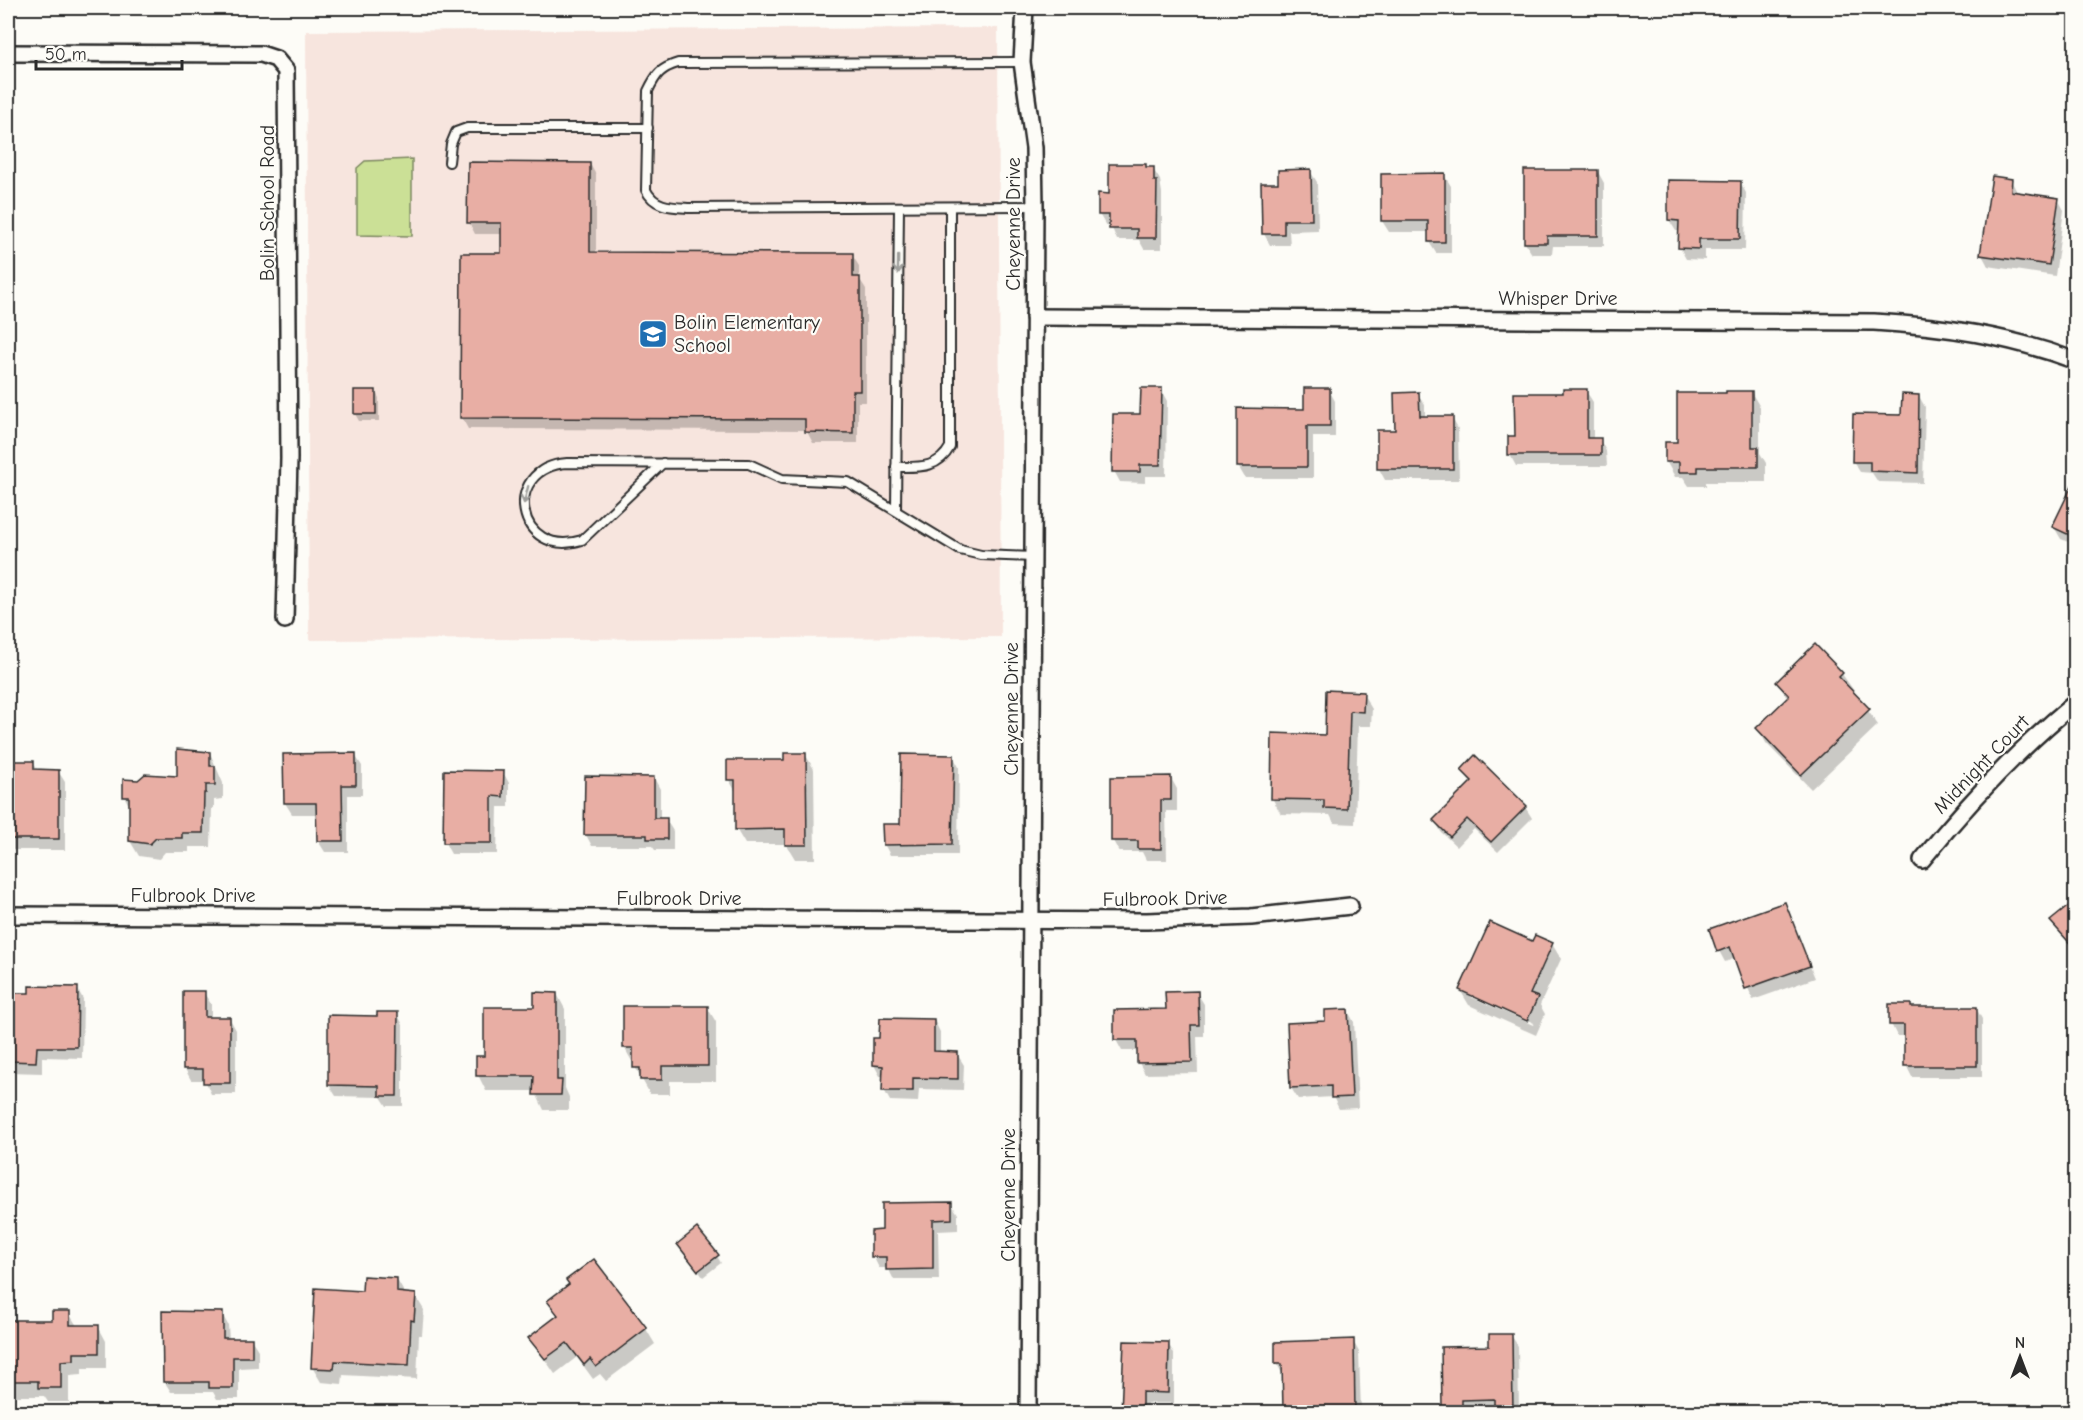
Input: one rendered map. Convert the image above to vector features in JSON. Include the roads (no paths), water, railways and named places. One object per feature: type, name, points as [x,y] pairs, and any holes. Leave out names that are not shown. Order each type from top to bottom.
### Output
[{"type":"street","name":"Cheyenne Drive","points":[[1025,8],[1022,62],[1034,148],[1035,206],[1028,1413]]},
{"type":"street","name":"Bolin School Road","points":[[8,53],[261,54],[276,59],[286,71],[289,458],[285,620]]},
{"type":"street","name":"Whisper Drive","points":[[1034,317],[1874,322],[1960,329],[2005,338],[2076,361]]},
{"type":"street","name":"Midnight Court","points":[[1922,860],[1963,809],[2011,759],[2076,702]]},
{"type":"street","name":"Fulbrook Drive","points":[[8,915],[1198,920],[1350,906]]},
{"type":"lane","points":[[1022,62],[678,63],[663,68],[655,76],[648,91],[646,190],[651,199],[665,206],[1035,206]]},
{"type":"lane","points":[[449,162],[451,144],[456,132],[467,128],[648,128]]},
{"type":"lane","points":[[896,510],[899,207]]},
{"type":"lane","points":[[896,467],[929,466],[945,456],[950,447],[950,207]]},
{"type":"lane","points":[[663,464],[582,540],[569,544],[555,543],[543,538],[532,529],[525,518],[523,504],[525,491],[531,479],[554,464],[567,463],[749,464],[782,479],[848,482],[960,550],[981,555],[1033,556]]},
{"type":"place","name":"Bolin Elementary School","points":[[653,334]]}]
